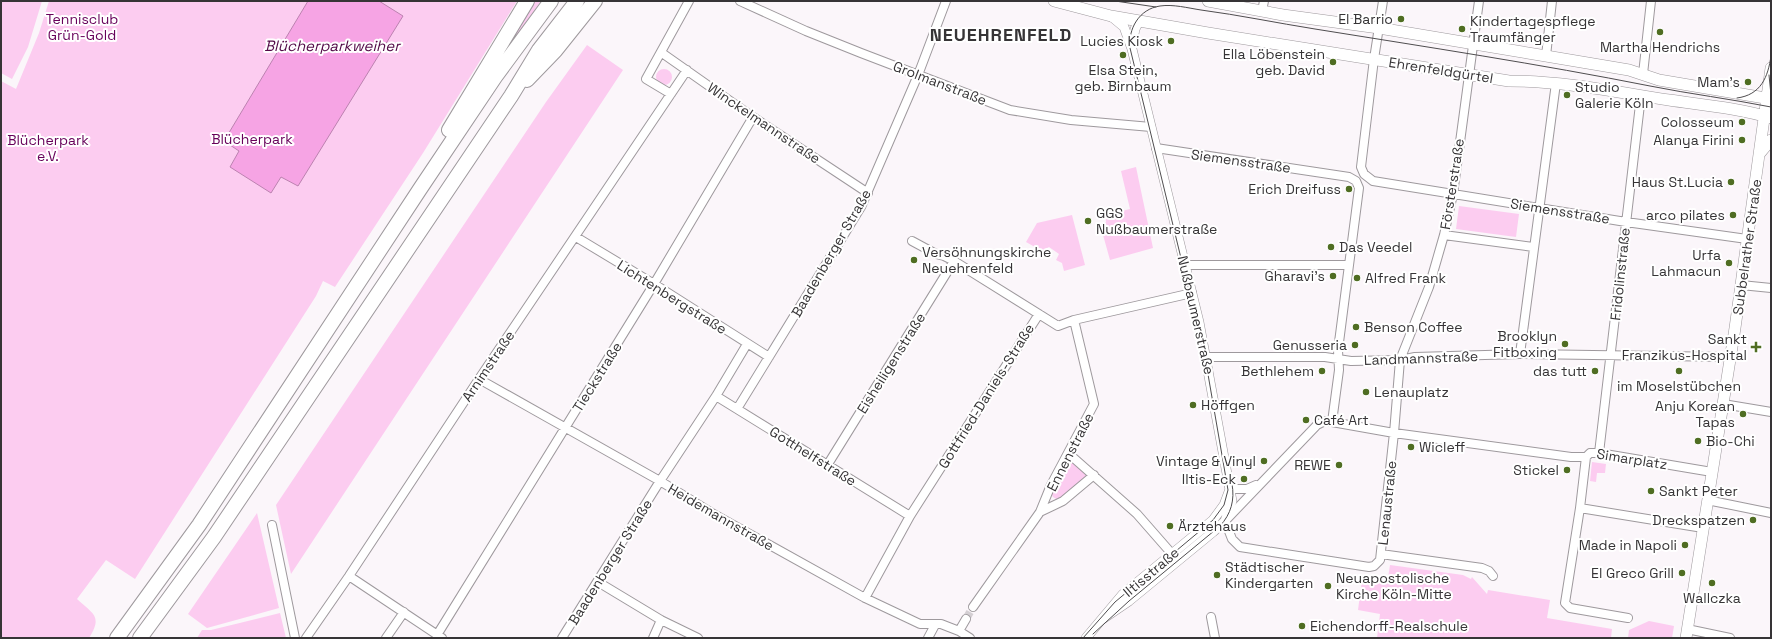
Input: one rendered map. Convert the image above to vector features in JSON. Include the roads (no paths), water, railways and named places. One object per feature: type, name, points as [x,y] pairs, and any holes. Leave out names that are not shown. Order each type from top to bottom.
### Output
[{"type":"highway","points":[[420,189],[427,167],[528,1]]},
{"type":"highway","points":[[117,638],[199,526],[495,77],[551,1]]},
{"type":"highway","points":[[140,638],[214,537],[511,96],[539,50],[576,1]]},
{"type":"highway","points":[[511,96],[555,52],[595,1]]},
{"type":"main road","name":"Ehrenfeldgürtel","points":[[1054,1],[1111,16],[1468,75],[1509,81],[1556,83],[1768,117]]},
{"type":"main road","points":[[1208,1],[1263,6],[1379,28],[1546,56],[1643,74],[1659,80],[1769,99]]},
{"type":"main road","name":"Subbelrather Straße","points":[[1687,633],[1731,357],[1760,153],[1768,117],[1771,68]]},
{"type":"main road","points":[[1760,153],[1771,140]]},
{"type":"street","points":[[671,94],[646,79],[689,1]]},
{"type":"street","name":"Grolmanstraße","points":[[740,1],[806,31],[1010,110],[1071,120],[1151,126]]},
{"type":"street","name":"Baadenberger Straße","points":[[737,409],[861,207],[918,75],[946,1]]},
{"type":"street","points":[[1374,59],[1383,1]]},
{"type":"street","name":"Försterstraße","points":[[1400,360],[1429,287],[1444,236],[1453,194],[1479,1]]},
{"type":"street","points":[[1546,56],[1552,1]]},
{"type":"street","points":[[1643,74],[1651,1]]},
{"type":"street","name":"Nußbaumerstraße","points":[[1111,16],[1121,23],[1132,49],[1186,265],[1207,357],[1230,489]]},
{"type":"street","name":"Nußbaumerstraße","points":[[1132,49],[1132,38],[1139,21]]},
{"type":"street","name":"Winckelmannstraße","points":[[662,52],[753,117],[868,193]]},
{"type":"street","name":"Siemensstraße","points":[[1374,59],[1361,167],[1364,174],[1373,181],[1626,222],[1747,239]]},
{"type":"street","name":"Arnimstraße","points":[[306,638],[350,576],[479,379],[687,70]]},
{"type":"street","points":[[1520,354],[1538,208],[1556,83]]},
{"type":"street","name":"Fridolinstraße","points":[[1598,453],[1611,356],[1641,96]]},
{"type":"street","name":"Tieckstraße","points":[[440,637],[654,284],[753,117]]},
{"type":"street","name":"Siemensstraße","points":[[1156,148],[1350,177],[1356,181],[1359,188],[1348,265]]},
{"type":"street","points":[[1444,236],[1533,247]]},
{"type":"street","name":"Lichtenbergstraße","points":[[576,237],[654,284],[769,357]]},
{"type":"street","points":[[912,241],[936,254],[954,261],[1039,314]]},
{"type":"street","name":"Eisheiligenstraße","points":[[828,464],[954,261]]},
{"type":"street","points":[[1186,265],[1348,265],[1338,359],[1339,370],[1332,422],[1394,433],[1572,457],[1586,456]]},
{"type":"street","points":[[1741,285],[1771,288]]},
{"type":"street","name":"Gottfried-Daniels-Straße","points":[[865,598],[910,516],[1039,314],[1058,326],[1074,320],[1192,293]]},
{"type":"street","name":"Ennenstraße","points":[[973,607],[1040,512],[1051,485],[1094,404],[1074,320]]},
{"type":"street","name":"Baadenberger Straße","points":[[562,638],[660,481],[716,396],[747,344]]},
{"type":"street","name":"Landmannstraße","points":[[1207,357],[1325,357],[1351,361],[1400,360],[1415,357],[1520,354],[1731,357]]},
{"type":"street","points":[[1394,433],[1400,360]]},
{"type":"street","name":"Heidemannstraße","points":[[479,379],[660,481],[712,513],[865,598],[920,624],[941,624],[959,631],[970,638]]},
{"type":"street","name":"Gotthelfstraße","points":[[716,396],[910,516]]},
{"type":"street","points":[[1723,404],[1771,412]]},
{"type":"street","name":"Iltisstraße","points":[[1101,620],[1141,591],[1214,532],[1260,482],[1317,425],[1325,421],[1332,422]]},
{"type":"street","name":"Lenaustraße","points":[[1394,433],[1381,554],[1482,568],[1489,571],[1494,576]]},
{"type":"street","points":[[1068,453],[1137,514],[1172,554]]},
{"type":"street","name":"Simarplatz","points":[[1628,618],[1570,608],[1565,603],[1580,508],[1586,456],[1590,453],[1598,453],[1712,472]]},
{"type":"street","name":"Ennenstraße","points":[[1040,512],[1063,501],[1094,475]]},
{"type":"street","name":"Iltisstraße","points":[[1230,489],[1248,489],[1260,482]]},
{"type":"street","name":"Iltisstraße","points":[[1225,520],[1232,505],[1230,489]]},
{"type":"street","name":"Iltisstraße","points":[[1086,638],[1123,594],[1217,516],[1224,505],[1230,489]]},
{"type":"street","points":[[1707,500],[1771,513]]},
{"type":"street","points":[[1580,508],[1703,528]]},
{"type":"street","points":[[1225,520],[1232,540],[1240,547],[1364,567],[1374,566],[1380,560],[1381,554]]},
{"type":"street","points":[[272,525],[295,638]]},
{"type":"street","points":[[350,576],[440,637]]},
{"type":"street","points":[[598,582],[661,620],[698,638]]},
{"type":"street","points":[[386,638],[404,612]]},
{"type":"street","points":[[1211,617],[1215,638]]},
{"type":"street","points":[[959,631],[966,619]]},
{"type":"street","points":[[653,638],[661,620]]},
{"type":"street","points":[[928,638],[935,625]]},
{"type":"street","points":[[1687,633],[1730,638]]},
{"type":"water","name":"Blücherparkweiher","points":[[308,1],[379,1],[403,16],[298,186],[281,177],[271,193],[230,167],[239,151],[224,141]]},
{"type":"tunnel","points":[[966,619],[973,607]]},
{"type":"tram line","points":[[1115,1],[1156,7]]},
{"type":"tram line","points":[[1083,638],[1115,602],[1213,520],[1224,505],[1228,490],[1205,357],[1130,48],[1133,27],[1136,21],[1146,11],[1160,6],[1180,6],[1525,63],[1771,107]]},
{"type":"tram line","points":[[1737,98],[1745,96],[1758,89],[1768,71],[1771,56]]},
{"type":"tram line","points":[[1769,75],[1771,95]]},
{"type":"tram line","points":[[1093,634],[1129,601],[1220,526],[1227,517],[1231,506],[1233,496],[1232,484]]},
{"type":"place","name":"El Barrio","points":[[1401,19]]},
{"type":"place","name":"Kindertagespflege Traumfänger","points":[[1462,29]]},
{"type":"place","name":"Martha Hendrichs","points":[[1660,32]]},
{"type":"place","name":"Lucies Kiosk","points":[[1171,41]]},
{"type":"place","name":"Elsa Stein, geb. Birnbaum","points":[[1123,55]]},
{"type":"place","name":"Ella Löbenstein geb. David","points":[[1333,62]]},
{"type":"place","name":"Mam's","points":[[1748,82]]},
{"type":"place","name":"Studio Galerie Köln","points":[[1567,95]]},
{"type":"place","name":"Colosseum","points":[[1742,122]]},
{"type":"place","name":"Alanya Firini","points":[[1742,140]]},
{"type":"place","name":"Haus St.Lucia","points":[[1731,182]]},
{"type":"place","name":"Erich Dreifuss","points":[[1349,189]]},
{"type":"place","name":"arco pilates","points":[[1733,215]]},
{"type":"place","name":"GGS Nußbaumerstraße","points":[[1088,221]]},
{"type":"place","name":"Das Veedel","points":[[1331,247]]},
{"type":"place","name":"Versöhnungskirche Neuehrenfeld","points":[[914,260]]},
{"type":"place","name":"Urfa Lahmacun","points":[[1729,263]]},
{"type":"place","name":"Gharavi's","points":[[1333,276]]},
{"type":"place","name":"Alfred Frank","points":[[1357,278]]},
{"type":"place","name":"Benson Coffee","points":[[1356,327]]},
{"type":"place","name":"Brooklyn Fitboxing","points":[[1565,344]]},
{"type":"place","name":"Genusseria","points":[[1355,345]]},
{"type":"place","name":"Sankt Franzikus-Hospital","points":[[1756,347]]},
{"type":"place","name":"Bethlehem","points":[[1322,371]]},
{"type":"place","name":"das tutt","points":[[1595,371]]},
{"type":"place","name":"im Moselstübchen","points":[[1679,371]]},
{"type":"place","name":"Lenauplatz","points":[[1366,392]]},
{"type":"place","name":"Höffgen","points":[[1193,405]]},
{"type":"place","name":"Anju Korean Tapas","points":[[1743,414]]},
{"type":"place","name":"Café Art","points":[[1306,420]]},
{"type":"place","name":"Bio-Chi","points":[[1698,441]]},
{"type":"place","name":"Wicleff","points":[[1411,447]]},
{"type":"place","name":"Vintage & Vinyl","points":[[1264,461]]},
{"type":"place","name":"REWE","points":[[1339,465]]},
{"type":"place","name":"Stickel","points":[[1567,470]]},
{"type":"place","name":"Iltis-Eck","points":[[1244,479]]},
{"type":"place","name":"Sankt Peter","points":[[1651,491]]},
{"type":"place","name":"Dreckspatzen","points":[[1753,520]]},
{"type":"place","name":"Ärztehaus","points":[[1170,526]]},
{"type":"place","name":"Made in Napoli","points":[[1685,545]]},
{"type":"place","name":"El Greco Grill","points":[[1682,573]]},
{"type":"place","name":"Städtischer Kindergarten","points":[[1217,575]]},
{"type":"place","name":"Wallczka","points":[[1712,583]]},
{"type":"place","name":"Neuapostolische Kirche Köln-Mitte","points":[[1328,586]]},
{"type":"place","name":"Eichendorff-Realschule","points":[[1302,626]]},
{"type":"district","name":"NEUEHRENFELD","points":[[1001,35]]},
{"type":"park label","name":"Tennisclub Grün-Gold","points":[[82,28]]},
{"type":"park label","name":"Blücherpark","points":[[252,139]]},
{"type":"park label","name":"Blücherpark e.V.","points":[[48,148]]}]
